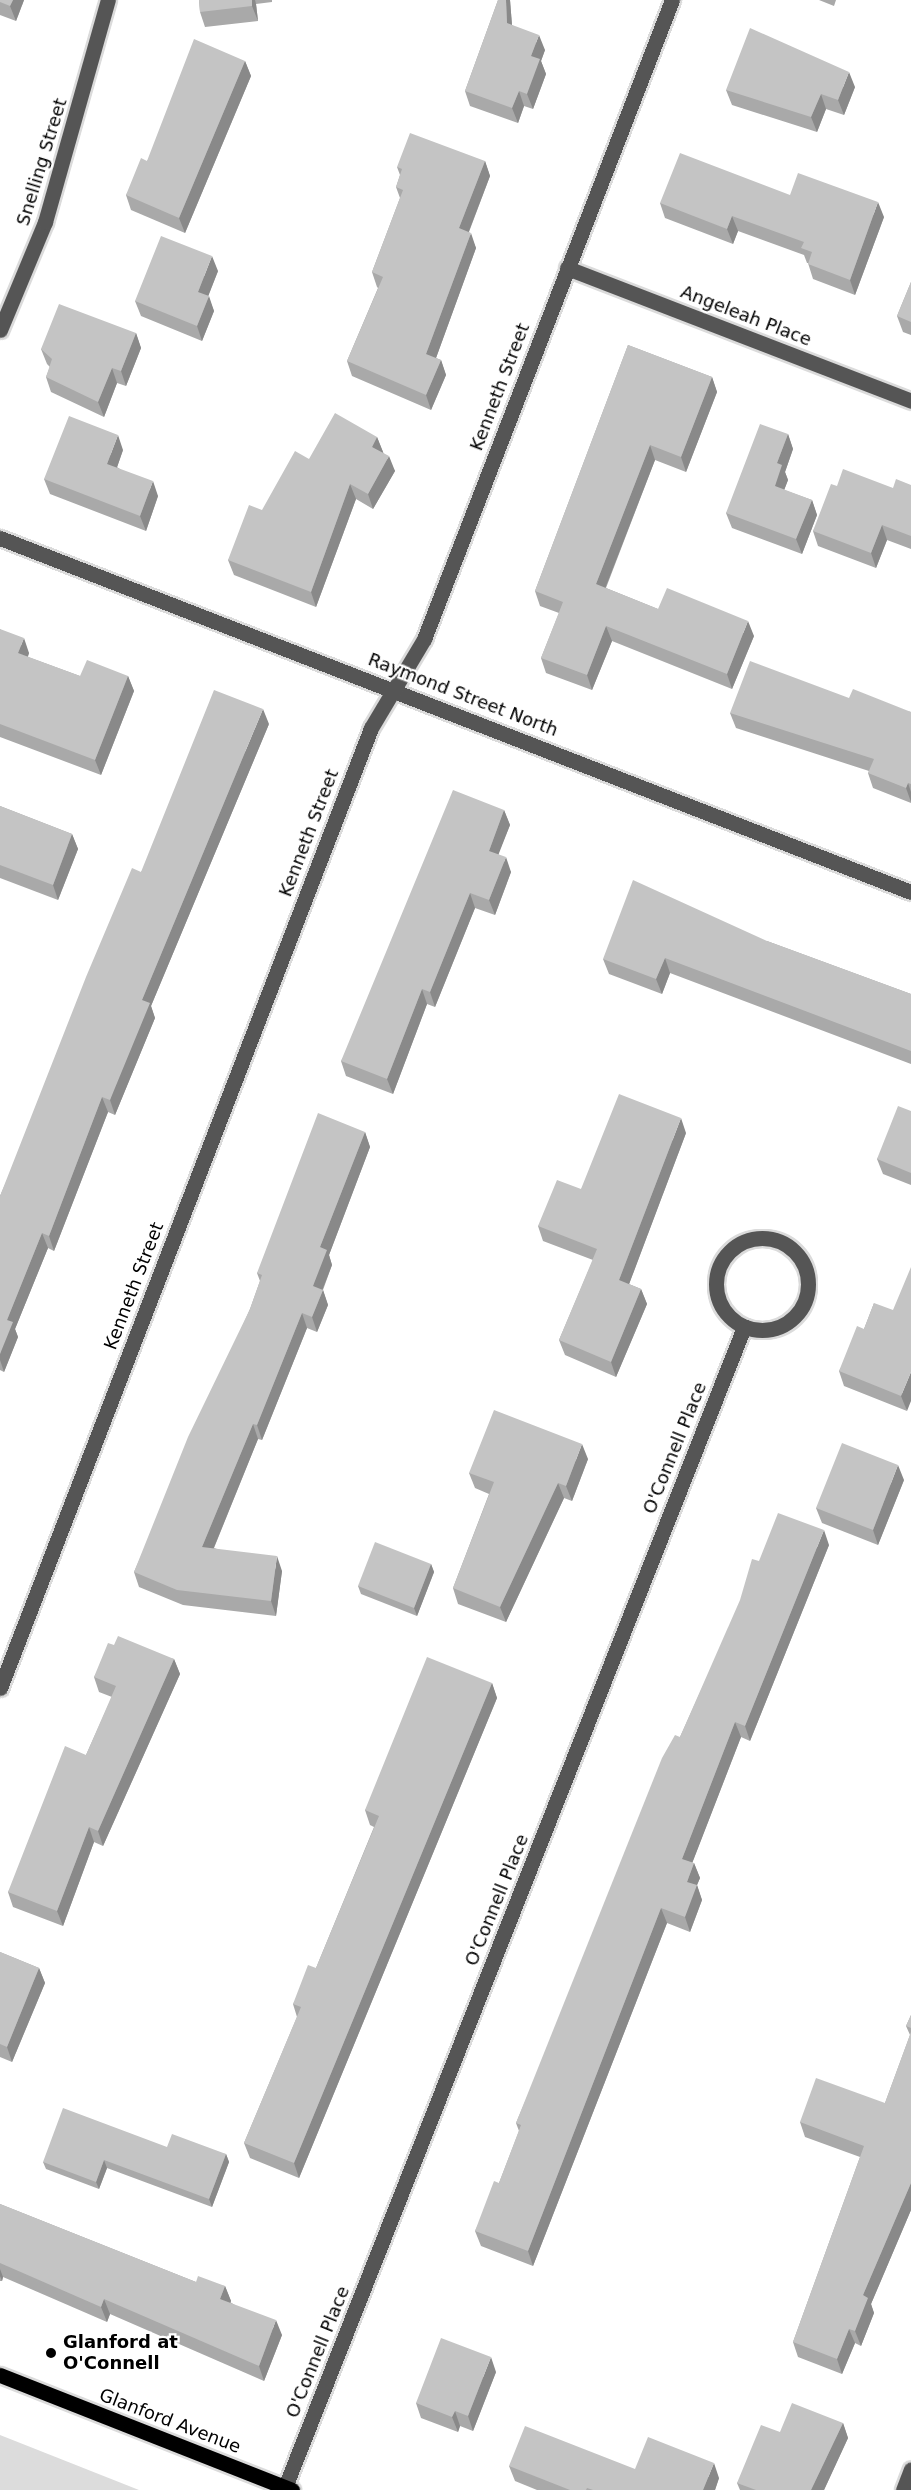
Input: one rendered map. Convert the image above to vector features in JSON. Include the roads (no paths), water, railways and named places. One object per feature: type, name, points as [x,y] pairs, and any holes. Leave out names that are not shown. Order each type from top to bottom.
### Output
[{"type":"main road","name":"Glanford Avenue","points":[[0,2375],[289,2489]]},
{"type":"street","name":"Snelling Street","points":[[0,330],[45,222],[108,0]]},
{"type":"street","name":"Kenneth Street","points":[[0,1688],[371,728],[424,639],[672,0]]},
{"type":"street","name":"Angeleah Place","points":[[567,268],[911,401]]},
{"type":"street","name":"Raymond Street North","points":[[0,538],[394,689],[911,892]]},
{"type":"street","points":[[771,1237],[792,1247],[805,1265],[808,1286],[802,1307],[787,1323],[766,1331],[744,1327],[725,1314],[715,1293],[716,1270],[728,1250],[748,1238],[771,1237]]},
{"type":"street","name":"O'Connell Place","points":[[289,2489],[744,1327]]},
{"type":"street","points":[[903,2490],[911,2469]]},
{"type":"place","name":"Glanford at O'Connell","points":[[51,2353]]}]
